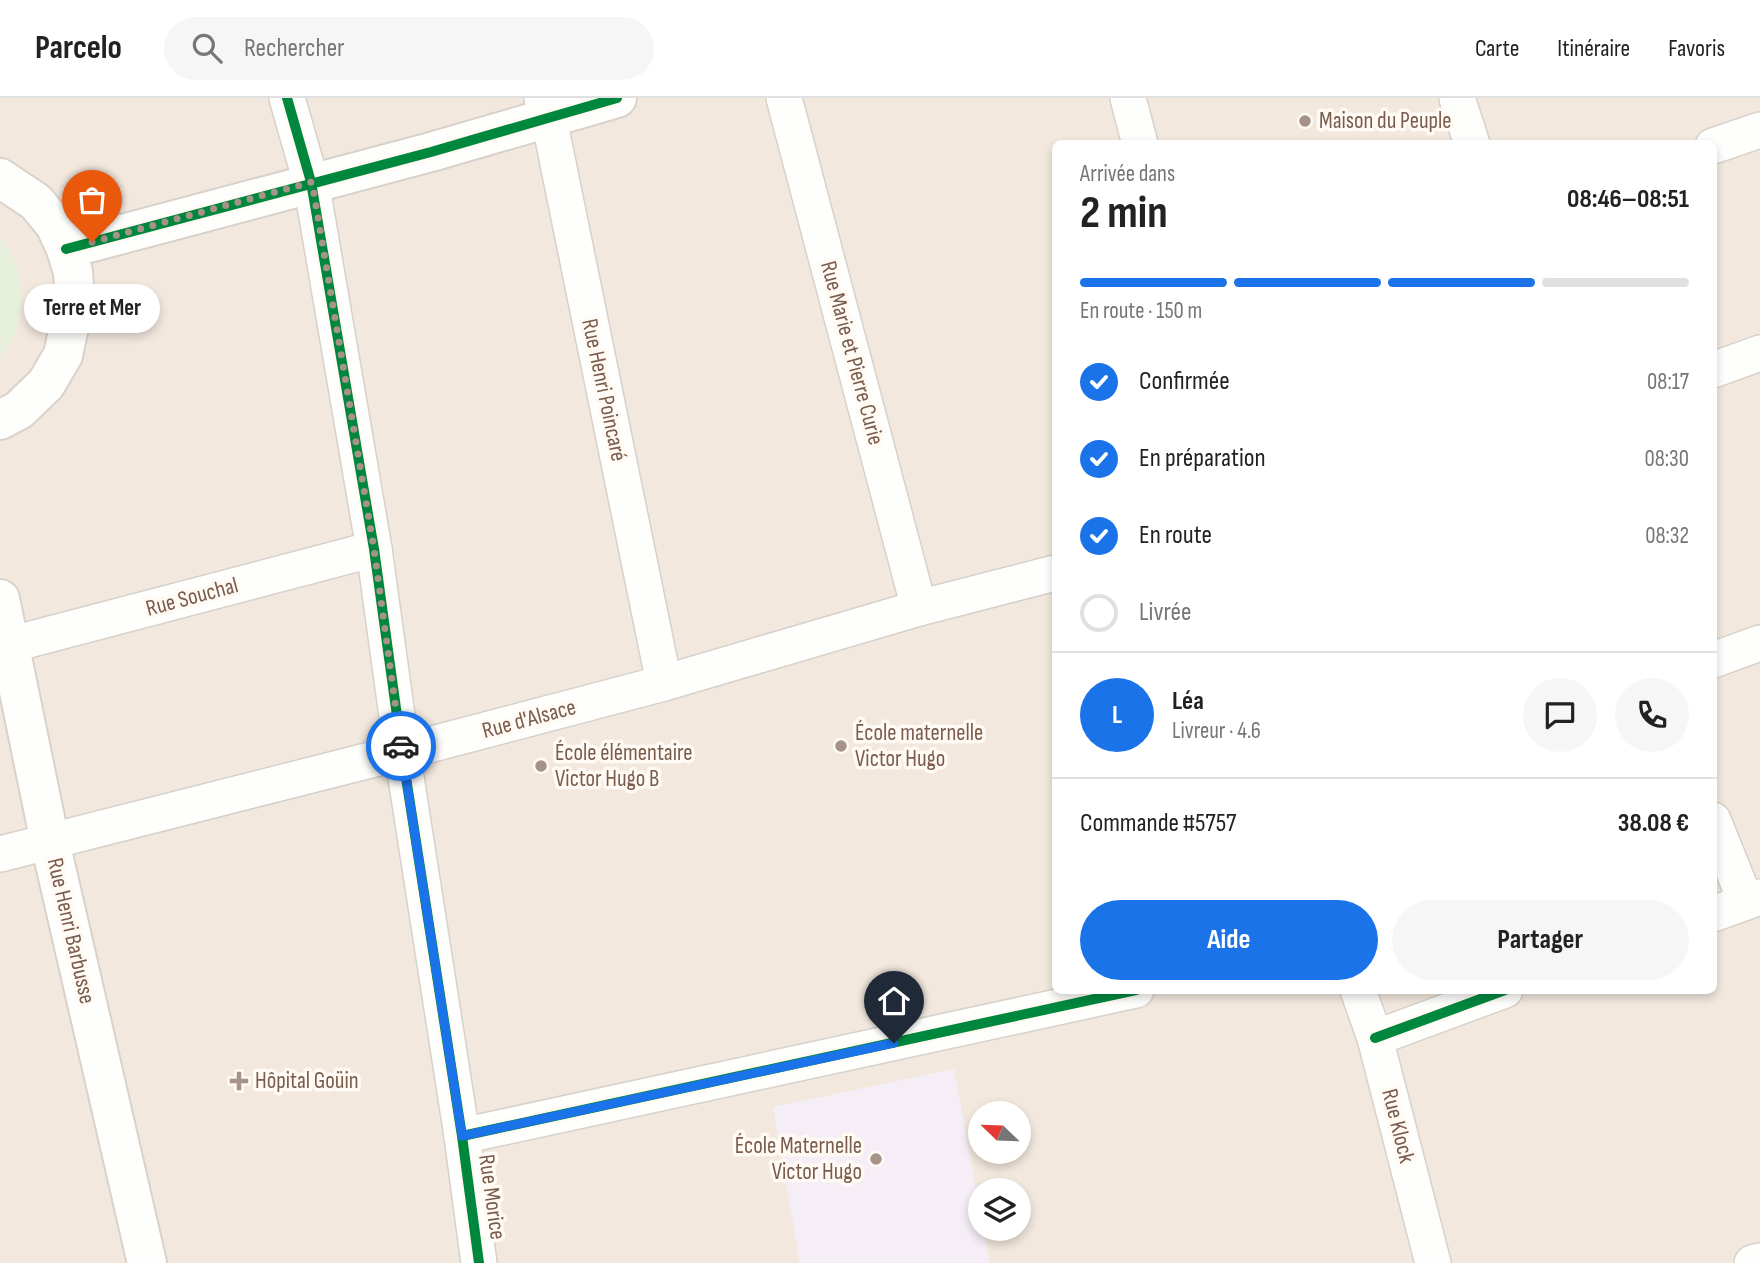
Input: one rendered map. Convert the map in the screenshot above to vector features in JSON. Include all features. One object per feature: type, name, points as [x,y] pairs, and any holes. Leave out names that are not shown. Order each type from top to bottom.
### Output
[{"type":"main road","points":[[66,248],[312,182],[546,108],[617,98]]},
{"type":"main road","points":[[0,178],[36,202],[55,225],[73,272],[75,299],[63,355],[46,384],[19,410],[0,421]]},
{"type":"main road","name":"Rue Henri Barbusse","points":[[0,599],[50,842],[146,1263]]},
{"type":"street","name":"Rue Morice","points":[[287,98],[312,182],[374,549],[479,1263]]},
{"type":"street","name":"Rue Marie et Pierre Curie","points":[[784,98],[919,608]]},
{"type":"street","points":[[1128,98],[1139,140]]},
{"type":"street","points":[[1457,98],[1471,140]]},
{"type":"street","name":"Rue Henri Poincaré","points":[[546,108],[664,683]]},
{"type":"street","points":[[1717,145],[1760,130]]},
{"type":"street","points":[[1717,369],[1760,353]]},
{"type":"street","name":"Rue Souchal","points":[[9,645],[374,549]]},
{"type":"street","name":"Rue d'Alsace","points":[[0,854],[664,683],[919,608],[1052,574]]},
{"type":"street","points":[[1717,659],[1760,643]]},
{"type":"street","points":[[1717,828],[1753,899],[1717,912]]},
{"type":"street","points":[[462,1136],[1118,994]]},
{"type":"street","name":"Rue Klock","points":[[1359,994],[1375,1038],[1433,1263]]},
{"type":"street","points":[[1375,1038],[1494,994]]},
{"type":"street","points":[[1752,1263],[1760,1261]]},
{"type":"shaded area","points":[[0,98],[1760,98],[1760,1263],[0,1263]]},
{"type":"shaded area","name":"École Maternelle Victor Hugo","points":[[954,1069],[968,1145],[968,1164],[971,1164],[974,1178],[968,1178],[968,1241],[985,1241],[990,1263],[800,1263],[773,1107]]},
{"type":"green space","points":[[0,238],[14,259],[22,297],[15,334],[0,358]]},
{"type":"cycle path","points":[[287,98],[311,182],[374,549],[479,1263]]},
{"type":"cycle path","points":[[66,249],[431,152],[617,98]]},
{"type":"cycle path","points":[[462,1136],[1118,994]]},
{"type":"cycle path","points":[[1375,1038],[1494,994]]},
{"type":"way so far","points":[[92,242],[312,182],[374,549],[401,746]]},
{"type":"place","name":"Maison du Peuple","points":[[1305,121]]},
{"type":"place","name":"Terre et Mer","points":[[92,242]]},
{"type":"place","name":"École maternelle Victor Hugo","points":[[841,746]]},
{"type":"place","name":"École élémentaire Victor Hugo B","points":[[541,766]]},
{"type":"place","name":"Hôpital Goüin","points":[[239,1081]]},
{"type":"place","name":"École Maternelle Victor Hugo","points":[[876,1159]]},
{"type":"route","points":[[401,746],[462,1136],[894,1043]]}]
